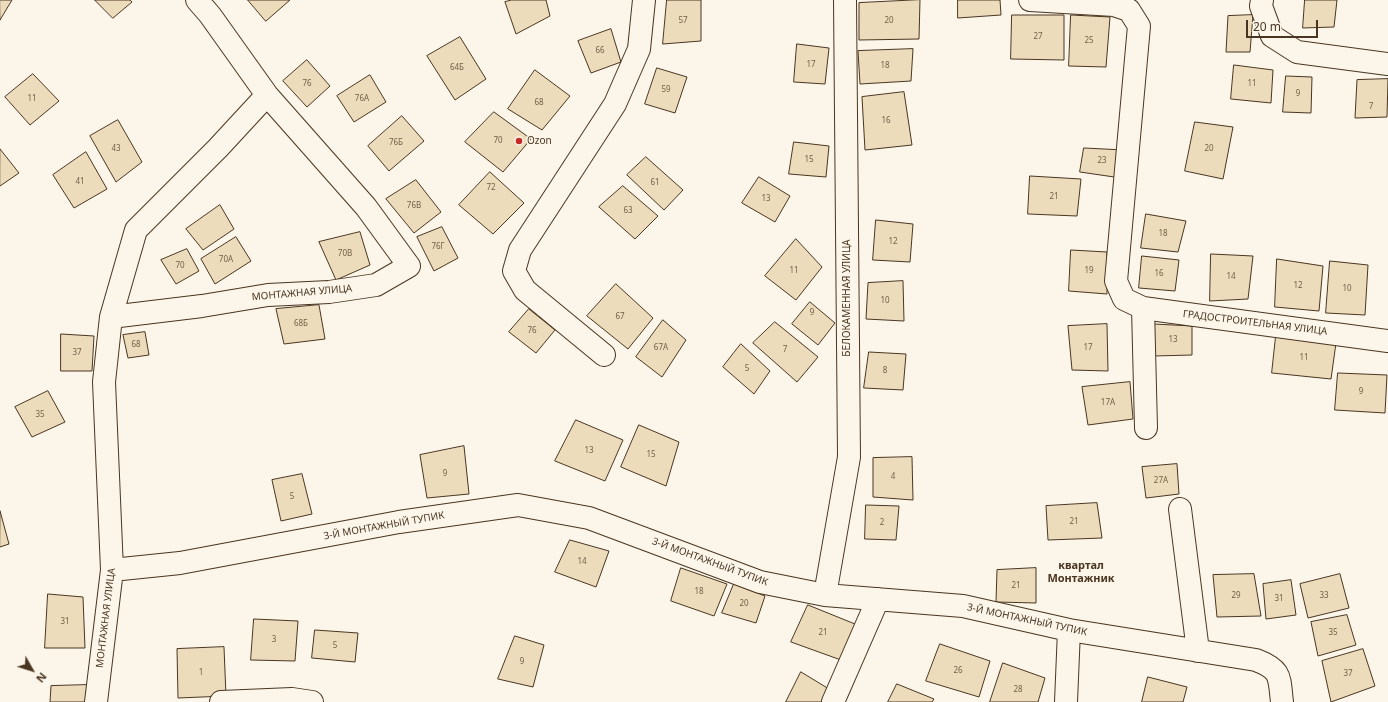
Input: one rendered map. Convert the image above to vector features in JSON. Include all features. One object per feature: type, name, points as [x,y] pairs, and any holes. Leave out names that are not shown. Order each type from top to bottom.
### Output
[{"type":"street","name":"МОНТАЖНАЯ УЛИЦА","points":[[111,318],[202,306],[268,294],[329,292],[376,285],[410,266],[366,207],[267,95],[210,15],[197,0]]},
{"type":"street","points":[[604,355],[525,290],[514,271],[520,250],[615,104],[639,49],[644,0]]},
{"type":"street","name":"БЕЛОКАМЕННАЯ УЛИЦА","points":[[826,595],[848,457],[845,0]]},
{"type":"street","name":"ГРАДОСТРОИТЕЛЬНАЯ УЛИЦА","points":[[1030,0],[1114,5],[1129,10],[1139,26],[1116,281],[1124,299],[1144,308],[1388,341]]},
{"type":"street","points":[[1262,0],[1261,6],[1272,36],[1297,52],[1388,64]]},
{"type":"street","name":"МОНТАЖНАЯ УЛИЦА","points":[[96,702],[112,570],[104,382],[111,318],[136,230],[218,148],[267,95]]},
{"type":"street","points":[[1144,308],[1146,428]]},
{"type":"street","name":"3-Й МОНТАЖНЫЙ ТУПИК","points":[[112,570],[180,563],[399,522],[518,505],[589,518],[760,582],[826,595],[963,606],[1069,630],[1256,660],[1270,665],[1279,677],[1282,702]]},
{"type":"street","points":[[1180,509],[1198,651]]},
{"type":"street","points":[[833,702],[878,599]]},
{"type":"street","points":[[1066,702],[1069,630]]},
{"type":"street","points":[[222,702],[292,699],[312,702]]},
{"type":"building","points":[[0,0],[12,0],[0,20]]},
{"type":"building","points":[[95,0],[130,0],[132,2],[113,18]]},
{"type":"building","points":[[248,0],[290,0],[266,21]]},
{"type":"building","points":[[512,0],[546,0],[550,16],[516,34],[505,2]]},
{"type":"building","points":[[667,0],[701,0],[701,41],[663,44]]},
{"type":"building","points":[[920,0],[919,39],[859,40],[859,3]]},
{"type":"building","points":[[958,0],[1000,0],[1001,15],[958,18]]},
{"type":"building","points":[[1305,0],[1337,0],[1334,27],[1303,28]]},
{"type":"building","points":[[1012,15],[1064,15],[1064,60],[1011,59]]},
{"type":"building","points":[[1071,15],[1110,17],[1106,67],[1069,66]]},
{"type":"building","points":[[1253,15],[1250,52],[1226,52],[1228,16]]},
{"type":"building","points":[[611,29],[621,62],[591,73],[578,41]]},
{"type":"building","points":[[460,37],[486,79],[455,100],[427,56]]},
{"type":"building","points":[[797,44],[829,48],[825,84],[794,82]]},
{"type":"building","points":[[913,49],[911,81],[860,84],[858,51]]},
{"type":"building","points":[[307,60],[330,86],[307,107],[283,81]]},
{"type":"building","points":[[1234,65],[1273,70],[1271,103],[1231,99]]},
{"type":"building","points":[[657,68],[687,77],[675,113],[645,104]]},
{"type":"building","points":[[535,70],[570,96],[542,130],[508,109]]},
{"type":"building","points":[[33,74],[59,101],[30,125],[5,97]]},
{"type":"building","points":[[370,75],[386,102],[354,122],[337,96]]},
{"type":"building","points":[[1286,76],[1312,77],[1311,113],[1283,112]]},
{"type":"building","points":[[1388,79],[1387,117],[1355,118],[1357,80]]},
{"type":"building","points":[[904,92],[912,145],[865,150],[862,97]]},
{"type":"building","points":[[494,112],[531,139],[503,172],[465,142]]},
{"type":"building","points":[[402,116],[424,141],[389,171],[368,146]]},
{"type":"building","points":[[118,120],[142,162],[116,182],[90,136]]},
{"type":"building","points":[[1195,122],[1233,127],[1223,179],[1185,171]]},
{"type":"building","points":[[794,142],[829,146],[826,177],[789,174]]},
{"type":"building","points":[[1084,148],[1124,150],[1121,178],[1080,172]]},
{"type":"building","points":[[0,149],[19,173],[0,186]]},
{"type":"building","points":[[86,152],[107,189],[74,208],[53,175]]},
{"type":"building","points":[[646,157],[683,190],[664,210],[627,175]]},
{"type":"building","points":[[490,172],[524,203],[493,234],[459,205]]},
{"type":"building","points":[[1030,176],[1081,179],[1077,216],[1028,214]]},
{"type":"building","points":[[759,177],[790,196],[775,222],[742,203]]},
{"type":"building","points":[[416,180],[441,212],[414,233],[386,199]]},
{"type":"building","points":[[623,186],[658,216],[635,239],[599,207]]},
{"type":"building","points":[[220,205],[234,229],[203,250],[186,229]]},
{"type":"building","points":[[1146,214],[1186,221],[1178,252],[1141,248]]},
{"type":"building","points":[[876,220],[913,224],[910,262],[873,260]]},
{"type":"building","points":[[442,227],[458,258],[434,271],[417,237]]},
{"type":"building","points":[[360,232],[370,265],[336,280],[319,242]]},
{"type":"building","points":[[236,237],[251,261],[215,284],[201,259]]},
{"type":"building","points":[[796,239],[822,267],[796,300],[765,276]]},
{"type":"building","points":[[187,249],[199,271],[176,284],[161,260]]},
{"type":"building","points":[[1071,250],[1107,252],[1107,294],[1069,291]]},
{"type":"building","points":[[1211,254],[1253,256],[1248,299],[1210,301]]},
{"type":"building","points":[[1142,256],[1179,260],[1175,291],[1139,288]]},
{"type":"building","points":[[1277,259],[1323,266],[1319,311],[1275,307]]},
{"type":"building","points":[[1330,261],[1368,265],[1365,315],[1326,313]]},
{"type":"building","points":[[903,281],[904,321],[866,319],[868,283]]},
{"type":"building","points":[[616,284],[653,318],[628,349],[587,316]]},
{"type":"building","points":[[810,302],[835,323],[818,345],[792,324]]},
{"type":"building","points":[[319,305],[325,339],[284,344],[276,309]]},
{"type":"building","points":[[529,309],[555,330],[536,353],[509,332]]},
{"type":"building","points":[[663,320],[686,340],[662,377],[636,357]]},
{"type":"building","points":[[775,322],[818,357],[797,382],[753,343]]},
{"type":"building","points":[[1107,324],[1108,371],[1072,370],[1068,326]]},
{"type":"building","points":[[1154,324],[1192,326],[1192,355],[1154,356]]},
{"type":"building","points":[[145,332],[149,355],[128,358],[123,335]]},
{"type":"building","points":[[61,334],[94,336],[92,371],[61,371]]},
{"type":"building","points":[[1276,336],[1336,343],[1331,379],[1272,373]]},
{"type":"building","points":[[741,344],[770,371],[754,394],[723,367]]},
{"type":"building","points":[[869,352],[906,354],[903,390],[864,388]]},
{"type":"building","points":[[1338,373],[1387,375],[1385,413],[1335,410]]},
{"type":"building","points":[[1130,382],[1133,419],[1088,425],[1082,387]]},
{"type":"building","points":[[48,391],[65,422],[32,437],[15,407]]},
{"type":"building","points":[[576,420],[623,440],[605,481],[555,461]]},
{"type":"building","points":[[639,425],[679,442],[666,486],[621,467]]},
{"type":"building","points":[[464,446],[469,494],[427,498],[420,455]]},
{"type":"building","points":[[912,457],[913,500],[873,497],[873,458]]},
{"type":"building","points":[[1177,464],[1179,494],[1146,498],[1142,467]]},
{"type":"building","points":[[302,474],[312,514],[281,521],[272,480]]},
{"type":"building","points":[[1097,503],[1102,538],[1048,540],[1046,506]]},
{"type":"building","points":[[866,505],[899,506],[896,540],[865,539]]},
{"type":"building","points":[[0,511],[9,544],[0,547]]},
{"type":"building","points":[[570,540],[609,551],[596,587],[555,572]]},
{"type":"building","points":[[681,568],[727,584],[714,616],[671,601]]},
{"type":"building","points":[[1036,568],[1036,603],[996,602],[997,570]]},
{"type":"building","points":[[1254,574],[1261,616],[1217,617],[1213,575]]},
{"type":"building","points":[[1340,574],[1349,608],[1308,618],[1300,584]]},
{"type":"building","points":[[1291,580],[1296,615],[1266,619],[1263,584]]},
{"type":"building","points":[[734,584],[765,596],[756,623],[722,613]]},
{"type":"building","points":[[48,594],[83,597],[85,648],[45,648]]},
{"type":"building","points":[[808,605],[855,624],[841,660],[791,642]]},
{"type":"building","points":[[1347,615],[1356,645],[1318,656],[1311,622]]},
{"type":"building","points":[[254,619],[298,621],[295,661],[251,660]]},
{"type":"building","points":[[315,630],[358,633],[355,662],[312,658]]},
{"type":"building","points":[[515,636],[544,645],[533,687],[498,679]]},
{"type":"building","points":[[940,644],[990,661],[979,697],[926,681]]},
{"type":"building","points":[[224,647],[226,696],[178,698],[177,649]]},
{"type":"building","points":[[1363,649],[1375,686],[1331,702],[1322,661]]},
{"type":"building","points":[[1003,663],[1045,678],[1038,702],[990,702]]},
{"type":"building","points":[[801,672],[829,689],[822,702],[786,702]]},
{"type":"building","points":[[1148,677],[1187,687],[1183,702],[1142,702]]},
{"type":"building","points":[[897,684],[934,699],[932,702],[888,702]]},
{"type":"building","points":[[87,685],[87,702],[50,702],[51,686]]},
{"type":"place","name":"Ozon","points":[[519,141]]},
{"type":"district","name":"квартал Монтажник","points":[[1081,572]]}]
